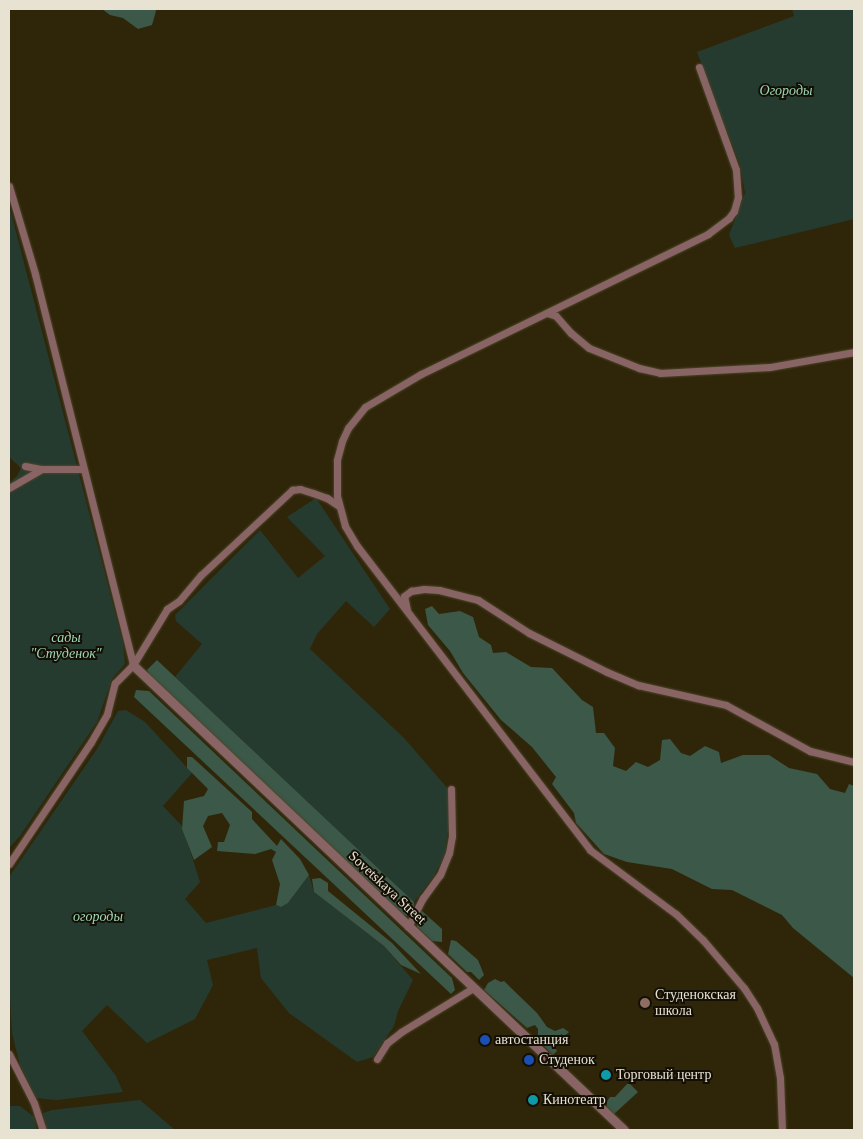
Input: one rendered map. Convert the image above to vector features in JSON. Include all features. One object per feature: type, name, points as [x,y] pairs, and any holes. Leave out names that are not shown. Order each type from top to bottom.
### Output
[{"type":"street","points":[[699,66],[736,170],[738,197],[734,211],[724,223],[708,234],[421,374],[365,407],[348,428],[337,460],[335,478],[339,506],[345,526],[357,546],[590,850],[676,914],[703,940],[744,988],[760,1014],[774,1044],[780,1078],[782,1130]]},
{"type":"street","points":[[9,186],[35,274],[133,665]]},
{"type":"street","points":[[547,313],[556,316],[588,348],[639,368],[660,373],[770,367],[854,352]]},
{"type":"street","points":[[25,466],[42,469],[83,469]]},
{"type":"street","points":[[9,488],[42,469]]},
{"type":"street","points":[[9,864],[91,742],[106,714],[115,683],[133,665],[167,609],[179,600],[201,575],[292,490],[300,489],[313,493],[327,498],[339,506]]},
{"type":"street","points":[[407,612],[404,596],[411,591],[438,590],[478,600],[529,633],[615,676],[645,687],[726,705],[810,751],[854,762]]},
{"type":"street","name":"Sovetskaya Street","points":[[133,665],[624,1130]]},
{"type":"street","points":[[408,927],[423,898],[440,875],[449,853],[452,827],[451,789]]},
{"type":"street","points":[[377,1059],[387,1043],[401,1032],[473,988]]},
{"type":"street","points":[[9,1054],[34,1103],[43,1130]]},
{"type":"green space","points":[[102,9],[155,9],[156,11],[152,25],[138,29],[123,18],[110,15]]},
{"type":"green space","name":"Огороды","points":[[792,9],[854,9],[854,219],[735,248],[729,235],[745,193],[740,165],[697,52],[794,16]]},
{"type":"green space","name":"сады \"Студенок\"","points":[[9,205],[123,643],[125,664],[112,679],[97,722],[20,836],[9,848],[9,483],[17,476],[21,468],[9,457]]},
{"type":"green space","points":[[316,498],[390,609],[374,627],[346,601],[317,634],[310,649],[404,738],[449,790],[449,822],[445,854],[434,876],[414,902],[175,677],[202,644],[176,621],[175,615],[260,530],[298,578],[325,556],[287,517]]},
{"type":"green space","points":[[432,606],[439,614],[460,611],[473,617],[479,637],[491,645],[493,653],[506,652],[531,667],[552,668],[582,700],[593,707],[596,733],[604,733],[615,748],[613,766],[626,771],[636,762],[648,767],[660,760],[662,740],[670,739],[681,753],[690,756],[705,746],[719,752],[721,763],[743,755],[769,755],[789,768],[817,774],[830,789],[845,793],[849,784],[854,786],[854,978],[793,928],[782,915],[732,890],[712,889],[672,869],[627,862],[604,854],[576,823],[574,813],[552,784],[556,777],[532,747],[501,720],[463,673],[450,651],[428,625],[425,609]]},
{"type":"green space","points":[[157,660],[414,902],[414,907],[407,916],[401,914],[150,676],[147,670]]},
{"type":"green space","points":[[136,690],[149,691],[452,978],[455,990],[451,994],[134,697]]},
{"type":"green space","name":"огороды","points":[[126,710],[145,722],[192,773],[163,806],[182,826],[200,882],[185,899],[206,923],[276,905],[281,907],[288,903],[309,875],[314,892],[384,946],[413,980],[398,1011],[394,1026],[373,1057],[357,1062],[289,1013],[261,978],[257,948],[207,960],[213,985],[195,1019],[147,1043],[107,1005],[82,1031],[116,1076],[123,1092],[57,1100],[36,1098],[20,1065],[12,1033],[9,981],[9,877],[97,749],[118,711]]},
{"type":"green space","points":[[187,757],[192,757],[252,812],[252,819],[277,846],[281,839],[300,859],[309,875],[288,903],[281,907],[276,905],[280,884],[272,860],[276,852],[271,849],[255,854],[217,851],[218,842],[224,842],[230,825],[222,813],[208,816],[203,826],[212,847],[194,860],[182,829],[184,801],[204,796],[208,789],[187,768]]},
{"type":"green space","points":[[320,878],[328,883],[328,891],[392,943],[421,974],[401,965],[384,946],[314,892],[312,879]]},
{"type":"green space","points":[[422,911],[442,929],[442,942],[432,941],[417,927],[418,913]]},
{"type":"green space","points":[[451,940],[456,941],[478,960],[484,975],[479,980],[471,972],[467,972],[448,954]]},
{"type":"green space","points":[[495,979],[501,982],[504,981],[537,1013],[547,1027],[555,1031],[563,1028],[569,1032],[554,1045],[557,1051],[553,1055],[538,1040],[538,1029],[535,1025],[527,1028],[484,990],[488,983]]},
{"type":"green space","points":[[627,1084],[630,1084],[638,1092],[614,1114],[607,1108],[607,1101],[610,1097],[615,1097]]},
{"type":"green space","points":[[140,1100],[175,1130],[47,1130],[43,1113],[52,1110]]},
{"type":"green space","points":[[9,1106],[20,1106],[34,1117],[37,1130],[9,1130]]},
{"type":"place","name":"Студенокская школа","points":[[645,1003]]},
{"type":"place","name":"автостанция","points":[[485,1040]]},
{"type":"place","name":"Студенок","points":[[529,1060]]},
{"type":"place","name":"Торговый центр","points":[[606,1075]]},
{"type":"place","name":"Кинотеатр","points":[[533,1100]]}]
